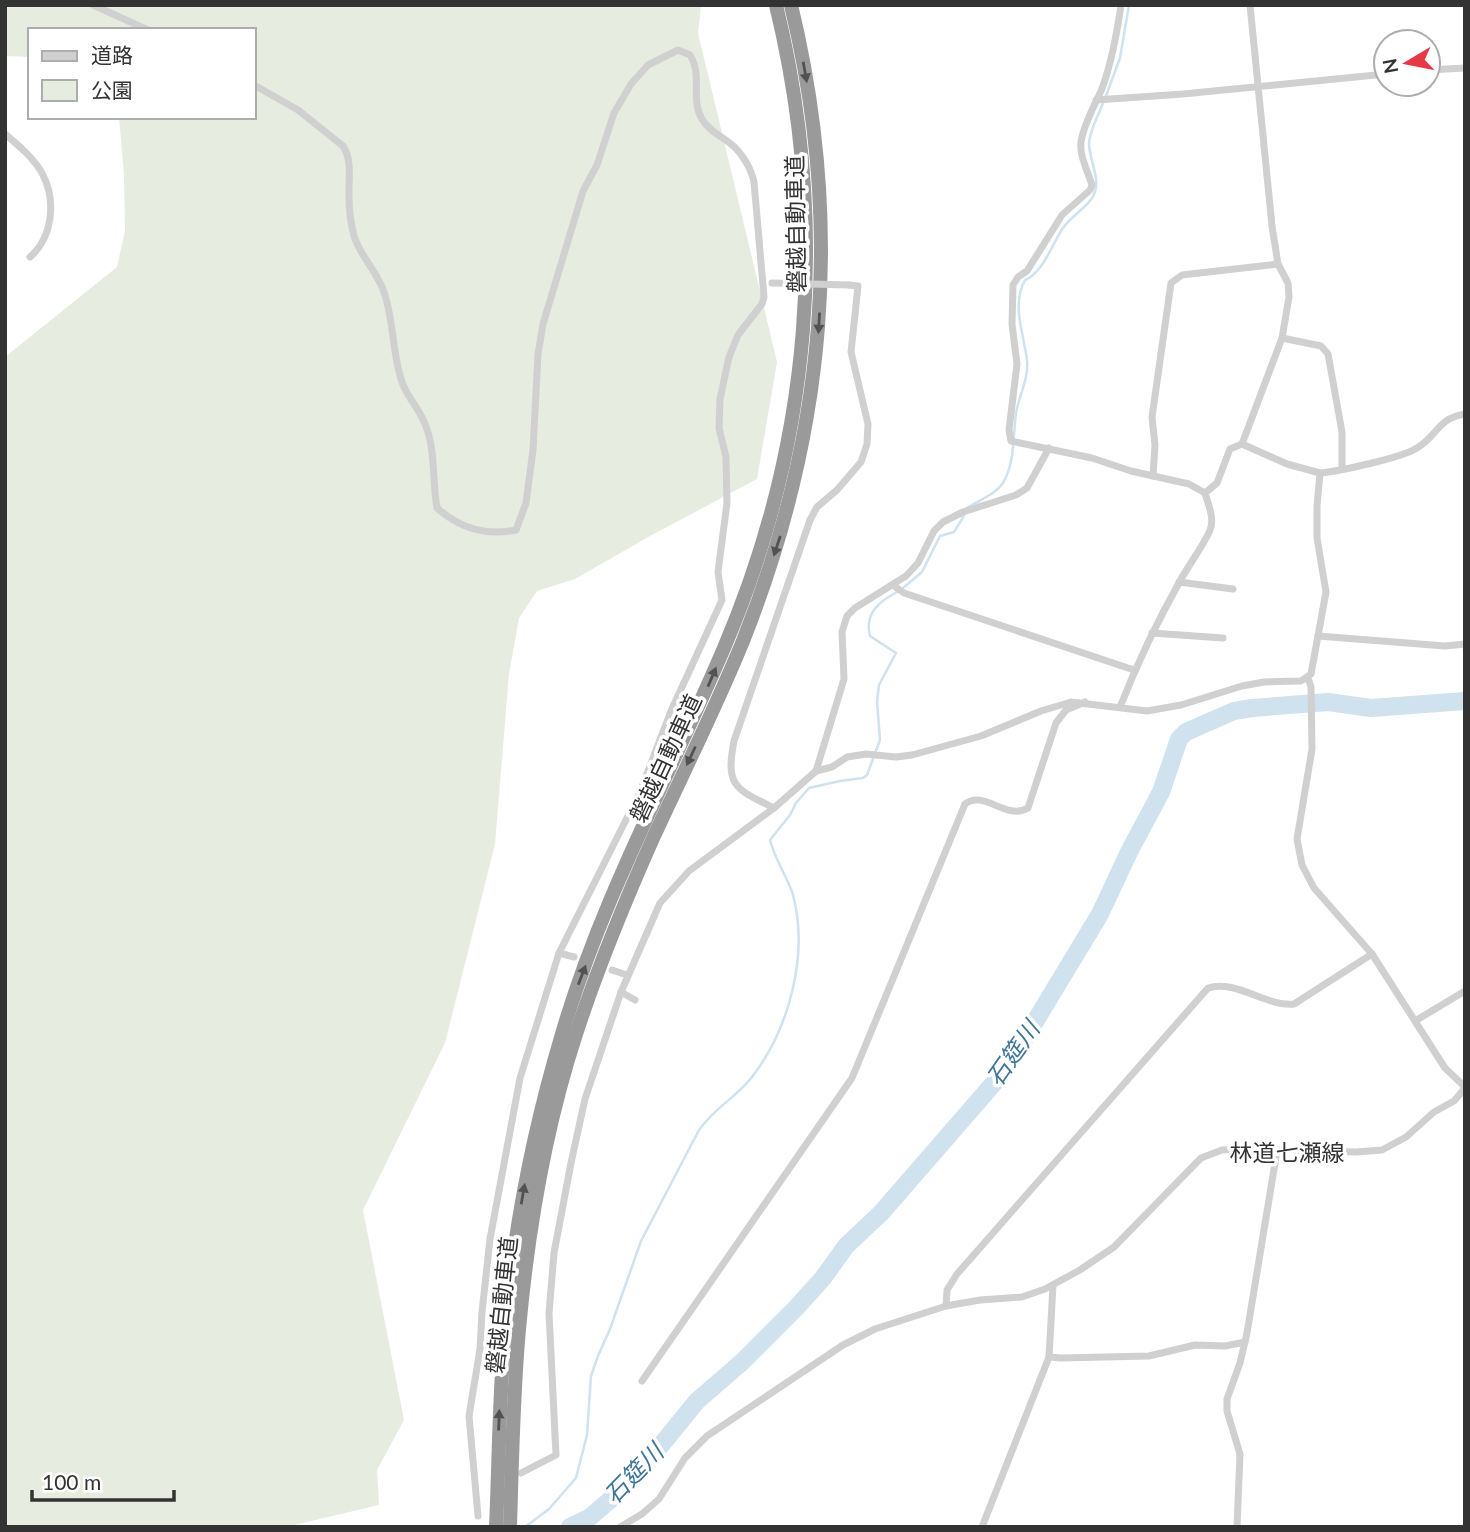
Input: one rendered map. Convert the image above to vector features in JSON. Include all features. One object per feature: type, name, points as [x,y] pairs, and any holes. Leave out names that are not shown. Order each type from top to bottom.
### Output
[{"type":"highway","name":"磐越自動車道","points":[[496,1527],[493,1489],[504,1332],[517,1225],[527,1168],[561,1035],[618,881],[702,699],[743,600],[772,509],[791,432],[804,319],[806,203],[796,102],[776,5]]},
{"type":"highway","name":"磐越自動車道","points":[[510,1527],[516,1477],[519,1333],[532,1224],[550,1136],[575,1039],[618,918],[711,714],[758,601],[788,511],[805,433],[818,347],[821,200],[810,99],[791,5]]},
{"type":"street","points":[[93,5],[144,28]]},
{"type":"street","points":[[1120,707],[1152,633],[1212,527],[1205,493],[1189,484],[1049,448],[1011,441],[1009,430],[1017,364],[1012,324],[1013,285],[1018,277],[1027,271],[1062,215],[1090,190],[1081,142],[1112,55],[1121,5]]},
{"type":"street","points":[[1205,493],[1217,483],[1230,449],[1242,443],[1282,338],[1290,293],[1278,264],[1272,226],[1251,5]]},
{"type":"street","points":[[256,86],[298,110],[343,146],[350,176],[349,199],[355,239],[376,272],[385,293],[401,381],[426,425],[433,456],[433,487],[437,508],[464,526],[497,534],[516,530],[526,503],[535,440],[538,354],[542,334],[583,191],[597,165],[614,113],[631,84],[648,65],[665,55],[678,50],[690,55],[696,67],[698,108],[703,121],[732,145],[752,173],[767,283],[762,304],[738,335],[729,357],[720,399],[719,428],[726,457],[727,503],[718,572],[722,600],[671,712],[640,792],[559,953],[520,1078],[490,1239],[480,1349],[469,1416],[478,1516]]},
{"type":"street","points":[[1442,69],[1465,68]]},
{"type":"street","points":[[1096,100],[1127,100],[1372,75]]},
{"type":"street","points":[[5,134],[43,174],[49,195],[51,215],[47,236],[40,249],[30,257]]},
{"type":"street","points":[[1153,476],[1155,445],[1152,417],[1171,284],[1177,277],[1186,274],[1278,264]]},
{"type":"street","points":[[767,283],[858,286],[851,352],[868,425],[867,444],[861,462],[837,490],[817,507],[810,520],[734,741],[730,769],[736,785],[741,791],[774,808]]},
{"type":"street","points":[[1282,338],[1321,346],[1328,354],[1342,432],[1342,469]]},
{"type":"street","points":[[1242,443],[1287,464],[1320,473],[1412,451],[1433,435],[1450,416],[1465,414]]},
{"type":"street","points":[[816,771],[844,679],[841,642],[845,621],[855,608],[894,586],[915,568],[934,531],[943,522],[962,512],[1016,495],[1027,488],[1049,448]]},
{"type":"street","points":[[516,1477],[556,1455],[549,1313],[554,1253],[570,1163],[585,1099],[621,992],[660,903],[689,871],[774,808],[816,771],[832,767],[847,757],[866,754],[896,757],[912,755],[981,736],[1053,706],[1071,702],[1147,710],[1199,701],[1242,686],[1264,682],[1301,681],[1308,678],[1311,674],[1326,592],[1317,538],[1320,473]]},
{"type":"street","points":[[1179,582],[1233,589]]},
{"type":"street","points":[[894,586],[904,593],[1134,670]]},
{"type":"street","points":[[1152,633],[1223,638]]},
{"type":"street","points":[[1318,636],[1445,646],[1465,644]]},
{"type":"street","points":[[1308,678],[1311,687],[1311,766],[1298,833],[1300,859],[1314,888],[1372,954],[1445,1068],[1465,1088]]},
{"type":"street","points":[[642,1381],[852,1078],[965,804],[978,800],[1015,813],[1028,808],[1056,723],[1066,710],[1086,702]]},
{"type":"street","points":[[559,953],[574,957]]},
{"type":"street","points":[[946,1306],[947,1290],[957,1274],[1208,988],[1224,987],[1280,1003],[1294,1004],[1372,954]]},
{"type":"street","points":[[612,970],[627,975]]},
{"type":"street","points":[[1415,1021],[1465,991]]},
{"type":"street","points":[[621,992],[635,1000]]},
{"type":"street","name":"林道七瀬線","points":[[621,1527],[659,1499],[685,1458],[707,1436],[858,1336],[946,1306],[1022,1297],[1053,1284],[1114,1247],[1201,1157],[1223,1150],[1364,1152],[1389,1147],[1415,1130],[1434,1112],[1458,1098],[1465,1088]]},
{"type":"street","points":[[1237,1527],[1240,1454],[1227,1404],[1245,1342],[1277,1151]]},
{"type":"street","points":[[982,1527],[1049,1357],[1053,1284]]},
{"type":"street","points":[[1049,1357],[1060,1359],[1149,1356],[1195,1345],[1224,1346],[1245,1342]]},
{"type":"street","points":[[477,1492],[493,1489]]},
{"type":"green space","points":[[5,5],[701,5],[698,33],[777,362],[757,479],[575,579],[537,591],[519,618],[509,674],[495,844],[445,1043],[363,1210],[404,1420],[377,1470],[379,1505],[286,1527],[5,1527],[5,357],[117,267],[125,231],[119,119],[256,119],[256,28],[28,28],[28,57],[5,56]]},
{"type":"waterway","points":[[1106,96],[1120,58],[1129,5]]},
{"type":"waterway","points":[[967,508],[996,491],[1007,475],[1012,458],[1016,413],[1027,367],[1019,309],[1021,290],[1025,280],[1042,265],[1063,228],[1093,197],[1096,181],[1089,139],[1103,103]]},
{"type":"waterway","points":[[903,588],[922,572],[940,536],[954,532],[965,514]]},
{"type":"waterway","points":[[525,1527],[549,1509],[576,1478],[587,1435],[591,1376],[641,1241],[699,1130],[752,1077],[776,1037],[792,990],[799,942],[793,895],[770,840],[809,788],[867,775],[880,740],[877,701],[879,685],[896,653],[870,636],[869,621],[879,604],[897,592]]},
{"type":"waterway","name":"石筵川","points":[[570,1527],[589,1518],[631,1482],[697,1401],[742,1362],[796,1308],[823,1278],[846,1246],[881,1213],[1007,1068],[1100,914],[1161,792],[1179,739],[1186,732],[1234,711],[1252,708],[1328,702],[1371,708],[1465,701]]}]
